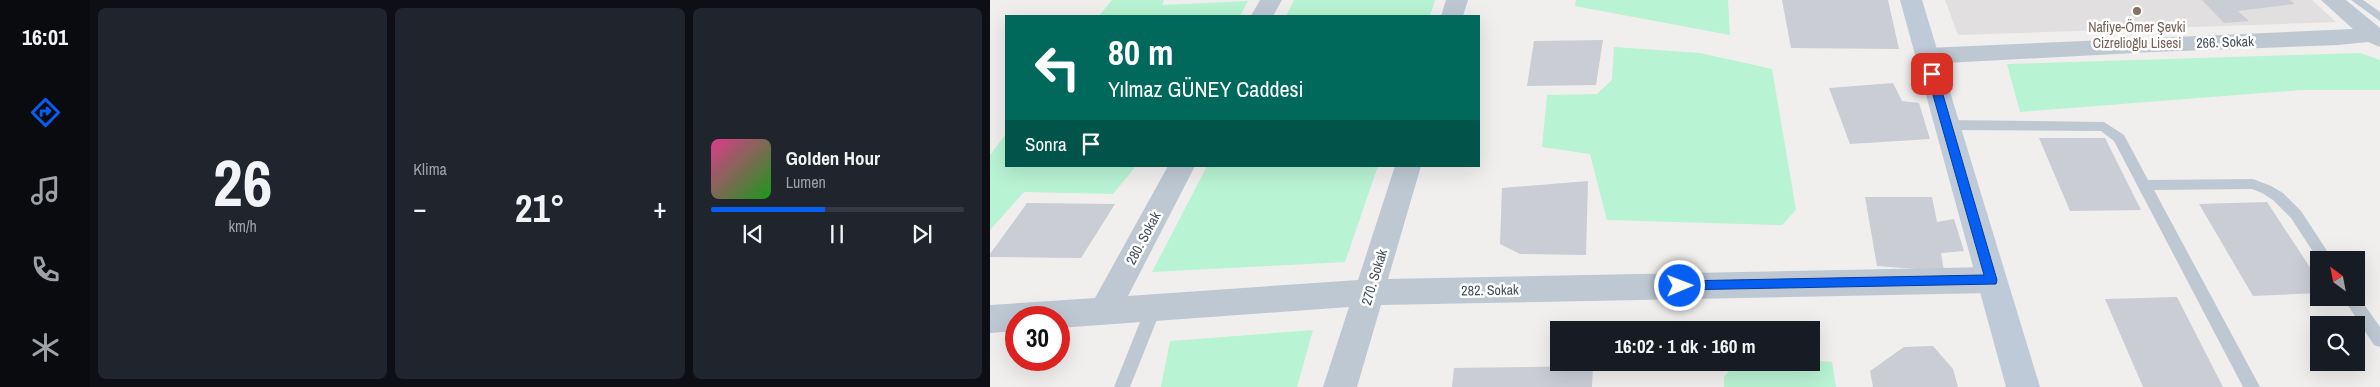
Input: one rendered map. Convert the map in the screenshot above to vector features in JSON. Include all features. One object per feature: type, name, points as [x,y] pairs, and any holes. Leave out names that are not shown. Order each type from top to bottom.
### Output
[{"type":"street","points":[[1262,15],[1270,0]]},
{"type":"street","points":[[1452,15],[1457,0]]},
{"type":"street","points":[[1911,0],[2023,387]]},
{"type":"street","points":[[2332,0],[2378,30]]},
{"type":"street","name":"266. Sokak","points":[[1927,56],[2153,44],[2338,38],[2378,30]]},
{"type":"street","name":"280. Sokak","points":[[1105,310],[1181,167]]},
{"type":"street","name":"270. Sokak","points":[[1340,387],[1408,167]]},
{"type":"street","name":"282. Sokak","points":[[990,318],[1370,292],[1991,280]]},
{"type":"lane","points":[[2356,0],[2378,30]]},
{"type":"lane","points":[[1946,125],[2104,127],[2119,138],[2252,387]]},
{"type":"lane","points":[[2144,185],[2253,184],[2263,187],[2286,201],[2320,251]]},
{"type":"lane","points":[[2357,306],[2380,340]]},
{"type":"lane","points":[[1122,387],[1154,307]]},
{"type":"shaded area","name":"Nafiye-Ömer Şevki Cizrelioğlu Lisesi","points":[[1945,0],[2312,0],[2336,22],[1958,35]]},
{"type":"green space","points":[[1112,0],[1164,0],[1162,5],[1248,1],[1241,15],[1100,15]]},
{"type":"green space","points":[[1294,0],[1435,0],[1430,15],[1286,15]]},
{"type":"green space","points":[[1576,0],[1728,0],[1730,35],[1575,6]]},
{"type":"green space","points":[[1614,47],[1700,53],[1772,69],[1796,210],[1782,225],[1607,220],[1590,154],[1542,147],[1547,95],[1597,94],[1612,80]]},
{"type":"green space","points":[[2360,53],[2380,60],[2380,90],[2301,90],[2020,112],[2007,64]]},
{"type":"green space","points":[[1005,135],[1005,167],[1135,167],[1113,194],[1024,192],[990,230],[990,155]]},
{"type":"green space","points":[[1206,167],[1378,167],[1345,262],[1152,272]]},
{"type":"green space","points":[[1313,330],[1297,387],[1161,387],[1170,341]]},
{"type":"green space","points":[[1820,361],[1832,362],[1836,387],[1724,387],[1724,377],[1729,371],[1820,371]]},
{"type":"building","points":[[1782,0],[1888,0],[1899,49],[1791,48]]},
{"type":"building","points":[[2202,0],[2290,0],[2295,4],[2238,11],[2249,21],[2224,23]]},
{"type":"building","points":[[1603,40],[1596,85],[1527,86],[1534,41]]},
{"type":"building","points":[[1893,83],[1902,101],[1919,103],[1930,139],[1850,144],[1829,88]]},
{"type":"building","points":[[2039,138],[2105,138],[2141,210],[2070,211]]},
{"type":"building","points":[[1588,181],[1586,255],[1520,254],[1500,244],[1502,188]]},
{"type":"building","points":[[1865,197],[1932,197],[1937,222],[1954,219],[1964,251],[1941,253],[1944,271],[1877,266]]},
{"type":"building","points":[[2267,202],[2310,267],[2310,293],[2253,296],[2199,204]]},
{"type":"building","points":[[1027,203],[1115,204],[1081,258],[990,257],[990,254]]},
{"type":"building","points":[[2177,297],[2223,387],[2143,387],[2105,299]]},
{"type":"building","points":[[1933,346],[1953,369],[1958,387],[1873,387],[1870,371],[1904,347]]},
{"type":"building","points":[[1550,367],[1550,371],[1593,371],[1592,387],[1452,387],[1454,368]]},
{"type":"place","name":"Nafiye-Ömer Şevki Cizrelioğlu Lisesi","points":[[2137,11]]},
{"type":"route","points":[[1680,286],[1991,280],[1932,74]]}]
